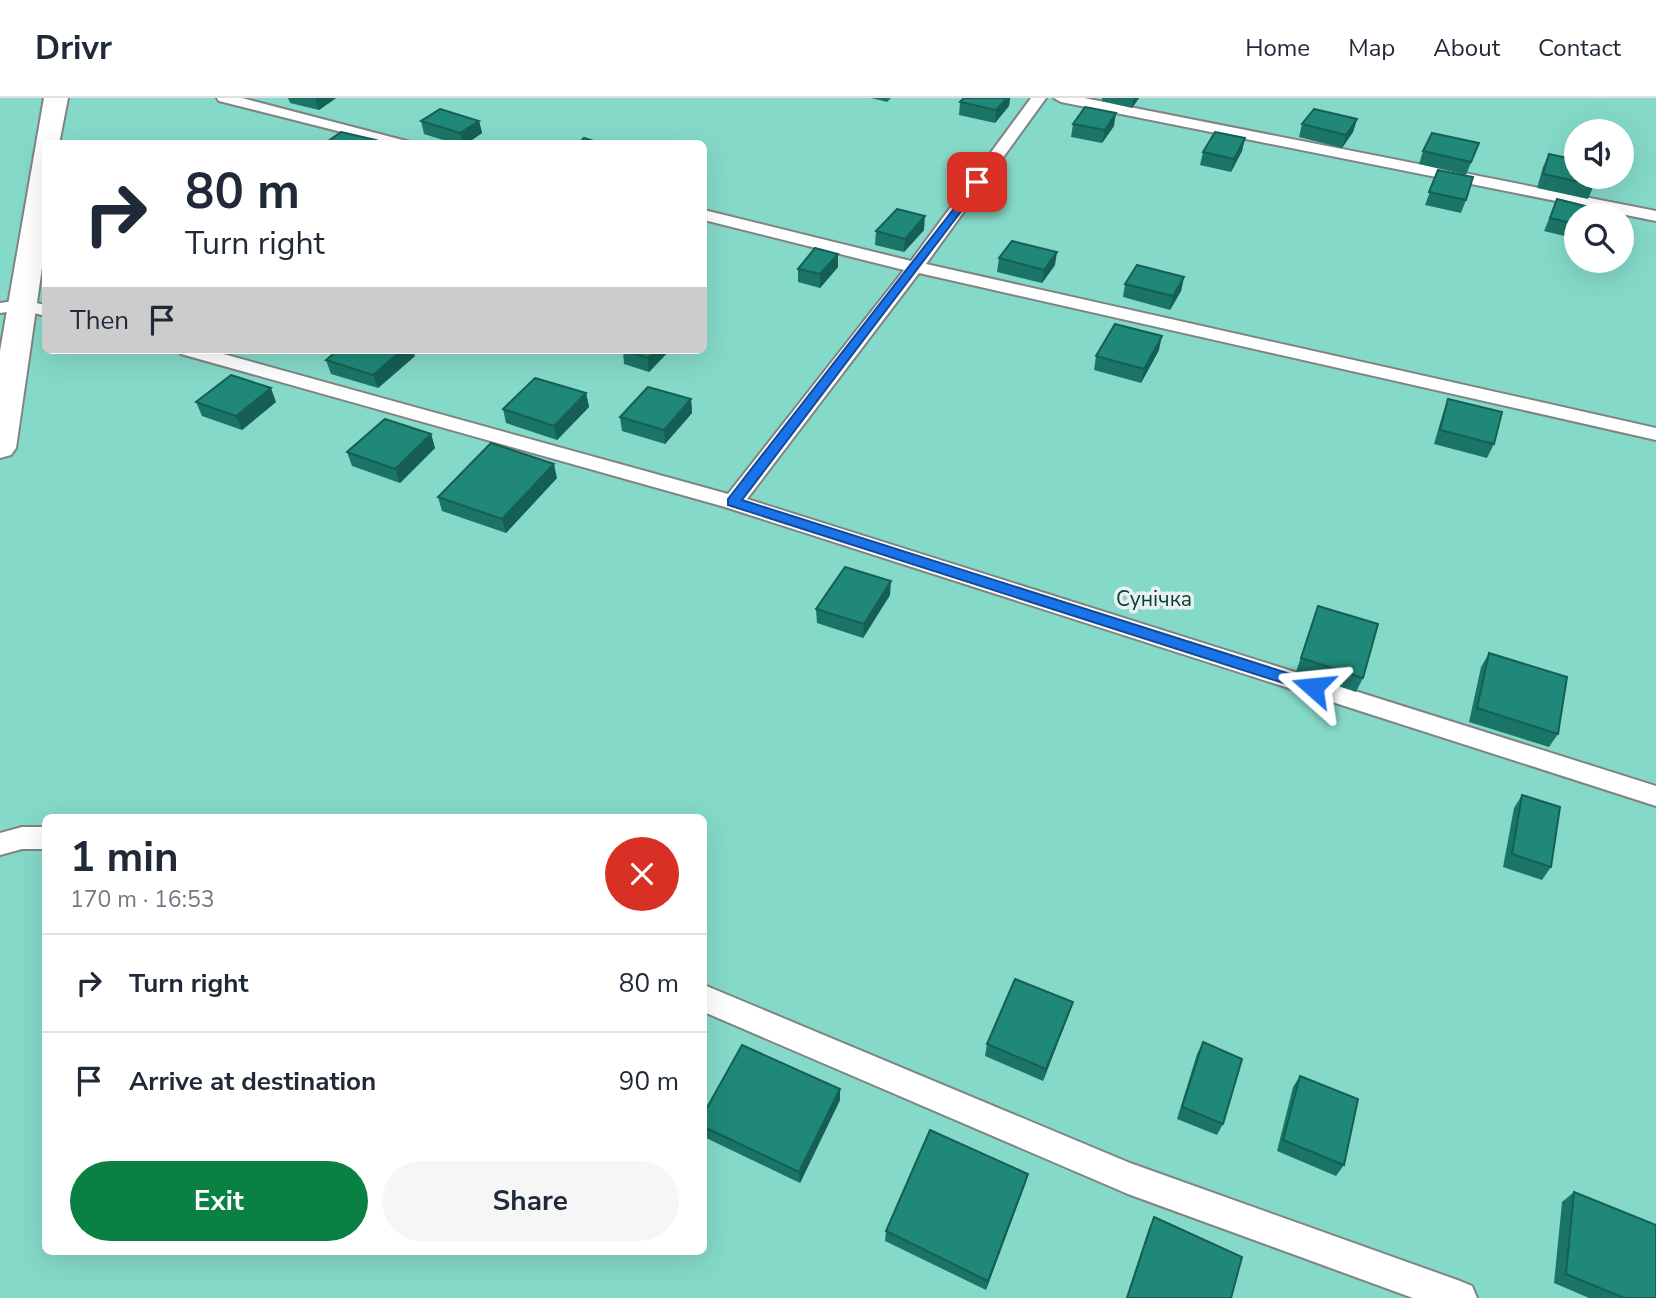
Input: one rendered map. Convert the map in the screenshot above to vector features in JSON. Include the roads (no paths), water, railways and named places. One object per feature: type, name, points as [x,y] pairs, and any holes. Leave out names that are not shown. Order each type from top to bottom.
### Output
[{"type":"street","points":[[48,140],[56,98]]},
{"type":"street","points":[[0,448],[42,176]]},
{"type":"lane","points":[[223,98],[394,140]]},
{"type":"lane","points":[[733,502],[915,267],[1039,98]]},
{"type":"lane","points":[[1061,98],[1656,216]]},
{"type":"lane","points":[[707,216],[915,267],[1656,434]]},
{"type":"lane","points":[[202,354],[733,502],[1656,796]]},
{"type":"lane","points":[[0,844],[22,838],[42,838]]},
{"type":"lane","points":[[707,999],[1128,1178],[1460,1298]]},
{"type":"park label","name":"Сунічка","points":[[1154,599]]}]
